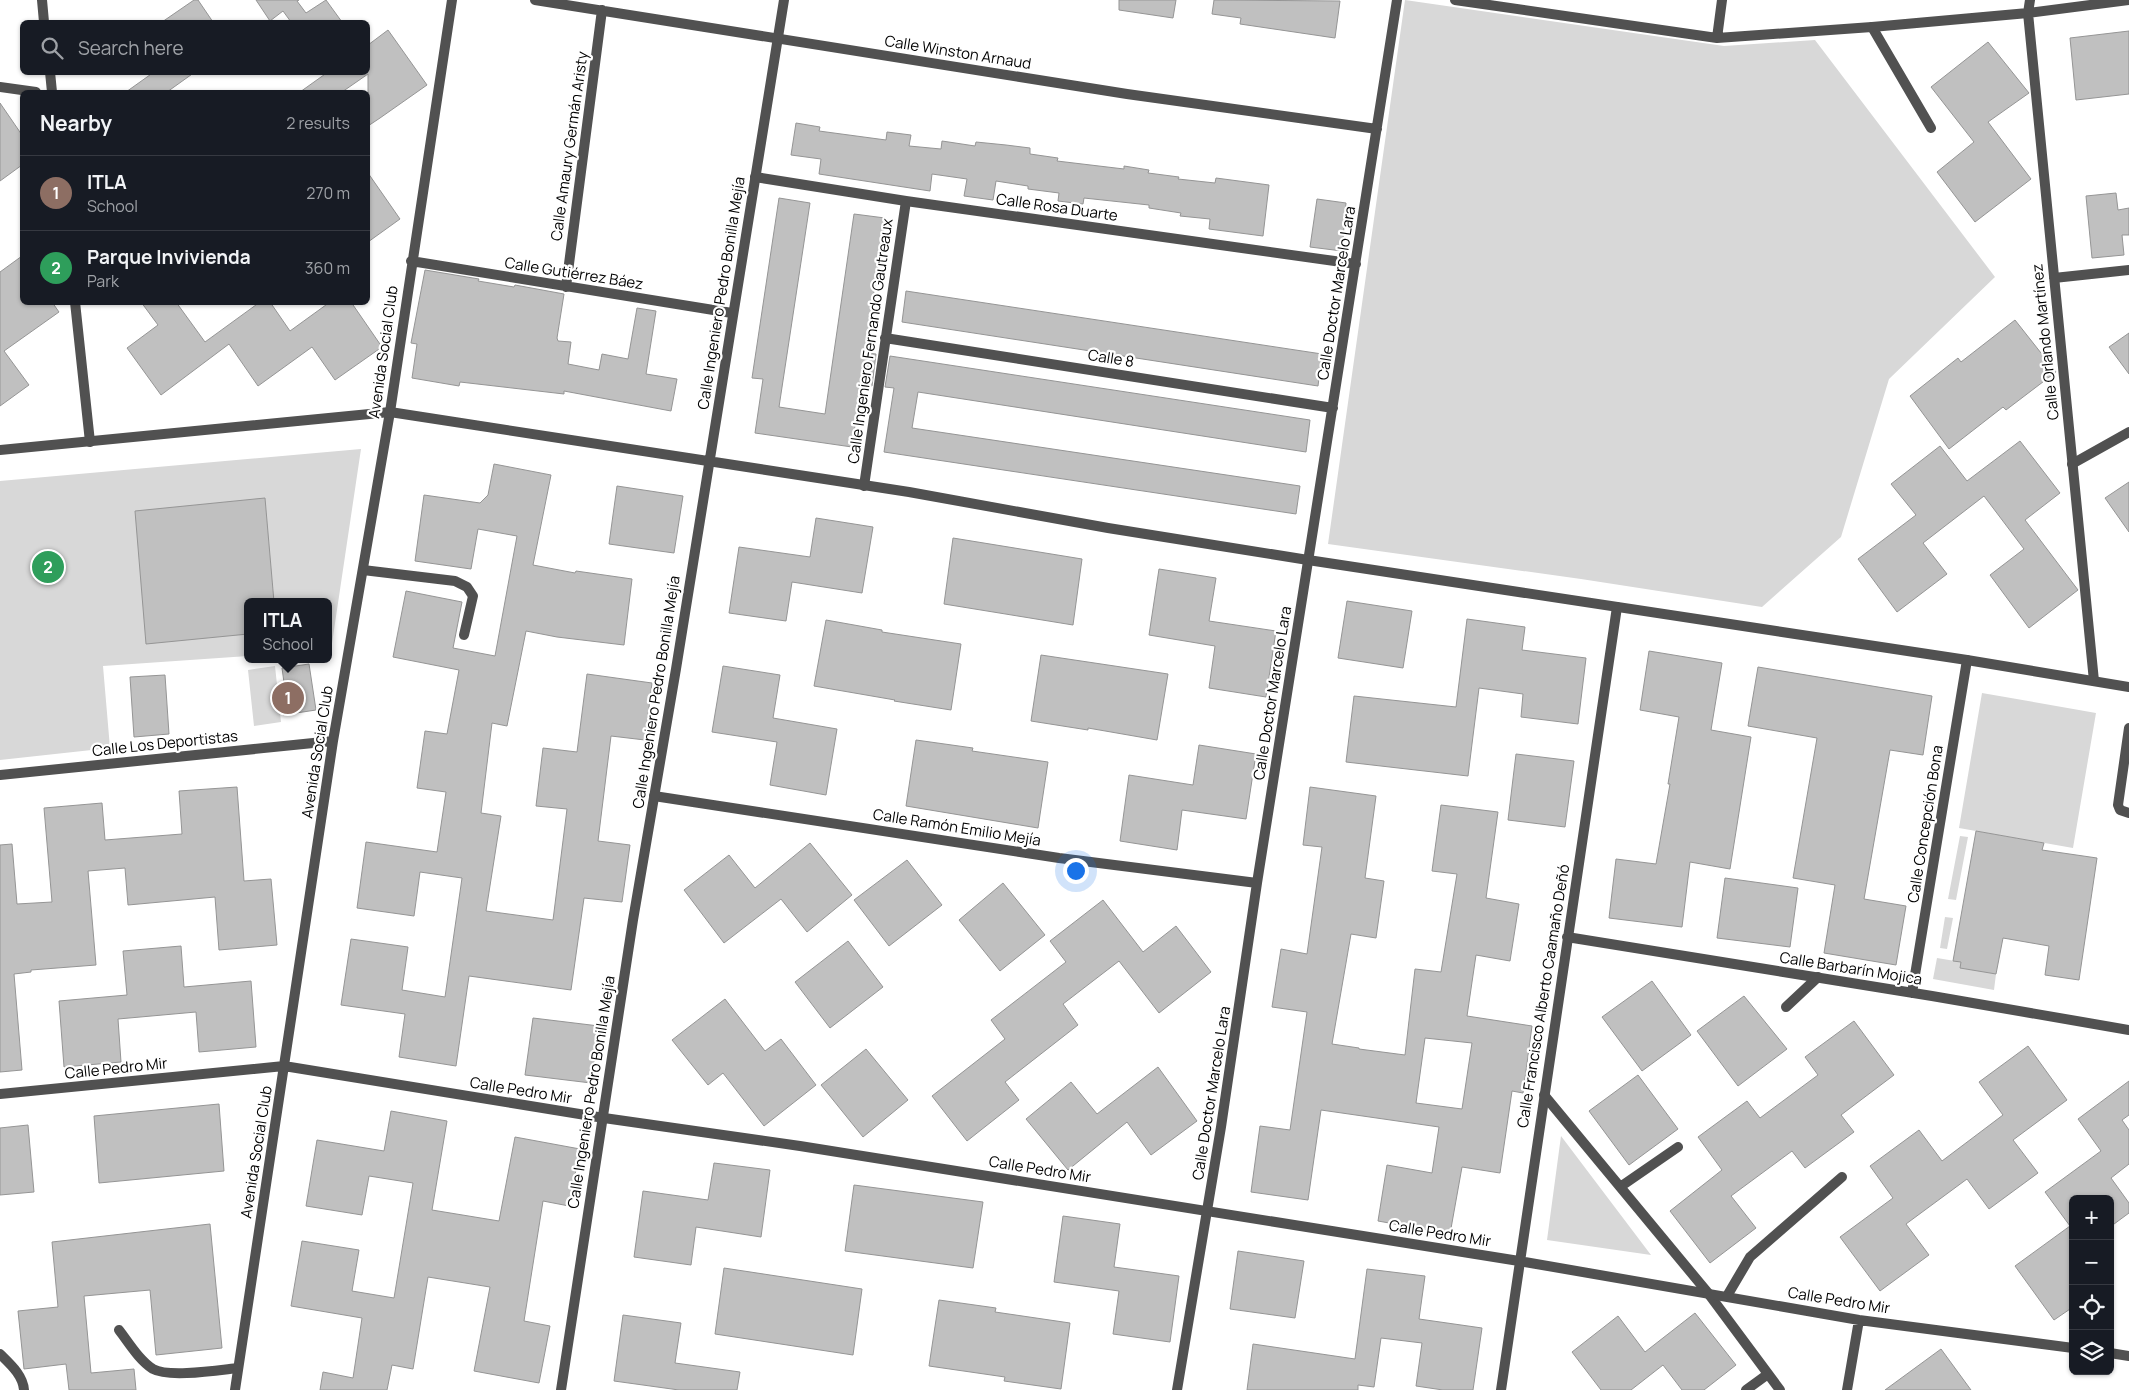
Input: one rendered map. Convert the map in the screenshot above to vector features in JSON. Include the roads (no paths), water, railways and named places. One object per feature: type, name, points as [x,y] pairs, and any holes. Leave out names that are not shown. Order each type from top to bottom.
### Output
[{"type":"street","points":[[42,0],[44,20]]},
{"type":"street","name":"Avenida Social Club","points":[[235,1390],[333,741],[390,412],[411,262],[452,0]]},
{"type":"street","name":"Calle Winston Arnaud","points":[[535,0],[1127,94],[1377,129]]},
{"type":"street","name":"Calle Ingeniero Pedro Bonilla Mejía","points":[[561,1390],[604,1118],[631,929],[676,669],[784,0]]},
{"type":"street","name":"Calle Doctor Marcelo Lara","points":[[1178,1390],[1208,1212],[1257,883],[1397,0]]},
{"type":"street","points":[[1455,0],[1717,38],[2028,13],[2129,0]]},
{"type":"street","points":[[1717,38],[1722,0]]},
{"type":"street","name":"Calle Orlando Martínez","points":[[2030,0],[2028,13],[2094,681]]},
{"type":"street","name":"Calle Amaury Germán Aristy","points":[[566,287],[602,10]]},
{"type":"street","points":[[1872,27],[1930,128]]},
{"type":"street","points":[[50,75],[52,90]]},
{"type":"street","points":[[0,87],[22,90]]},
{"type":"street","name":"Calle Rosa Duarte","points":[[755,177],[906,201],[1356,264]]},
{"type":"street","name":"Calle Ingeniero Fernando Gautreaux","points":[[864,486],[906,201]]},
{"type":"street","name":"Calle Gutiérrez Báez","points":[[411,262],[732,313]]},
{"type":"street","points":[[2054,278],[2129,270]]},
{"type":"street","points":[[75,305],[90,442]]},
{"type":"street","name":"Calle 8","points":[[885,338],[1333,408]]},
{"type":"street","points":[[0,450],[390,412],[864,486],[1308,560],[1968,660],[2129,687]]},
{"type":"street","points":[[2072,464],[2129,432]]},
{"type":"street","points":[[362,570],[455,581],[467,587],[473,596],[464,635]]},
{"type":"street","name":"Calle Francisco Alberto Caamaño Deñó","points":[[1501,1390],[1617,607]]},
{"type":"street","name":"Calle Concepción Bona","points":[[1912,993],[1968,660]]},
{"type":"street","points":[[2129,728],[2118,804],[2120,810],[2129,813]]},
{"type":"street","name":"Calle Los Deportistas","points":[[0,775],[333,741]]},
{"type":"street","name":"Calle Ramón Emilio Mejía","points":[[654,796],[1058,858],[1257,883]]},
{"type":"street","name":"Calle Barbarín Mojica","points":[[1567,937],[2129,1030]]},
{"type":"street","points":[[1786,1007],[1818,978]]},
{"type":"street","name":"Calle Pedro Mir","points":[[0,1094],[284,1066],[1519,1261],[1860,1320],[2069,1347]]},
{"type":"street","points":[[1544,1095],[1708,1293],[1780,1390]]},
{"type":"street","points":[[1620,1187],[1678,1147]]},
{"type":"street","points":[[1727,1296],[1750,1257],[1842,1177]]},
{"type":"street","points":[[1847,1390],[1860,1320]]},
{"type":"street","points":[[119,1330],[136,1353],[154,1370],[186,1374],[238,1368]]},
{"type":"street","points":[[0,1354],[14,1368],[24,1383],[24,1390]]},
{"type":"street","points":[[2114,1354],[2129,1356]]},
{"type":"street","points":[[1746,1390],[1768,1374]]},
{"type":"place","name":"Parque Invivienda","points":[[48,567]]},
{"type":"place","name":"ITLA","points":[[288,698]]}]
